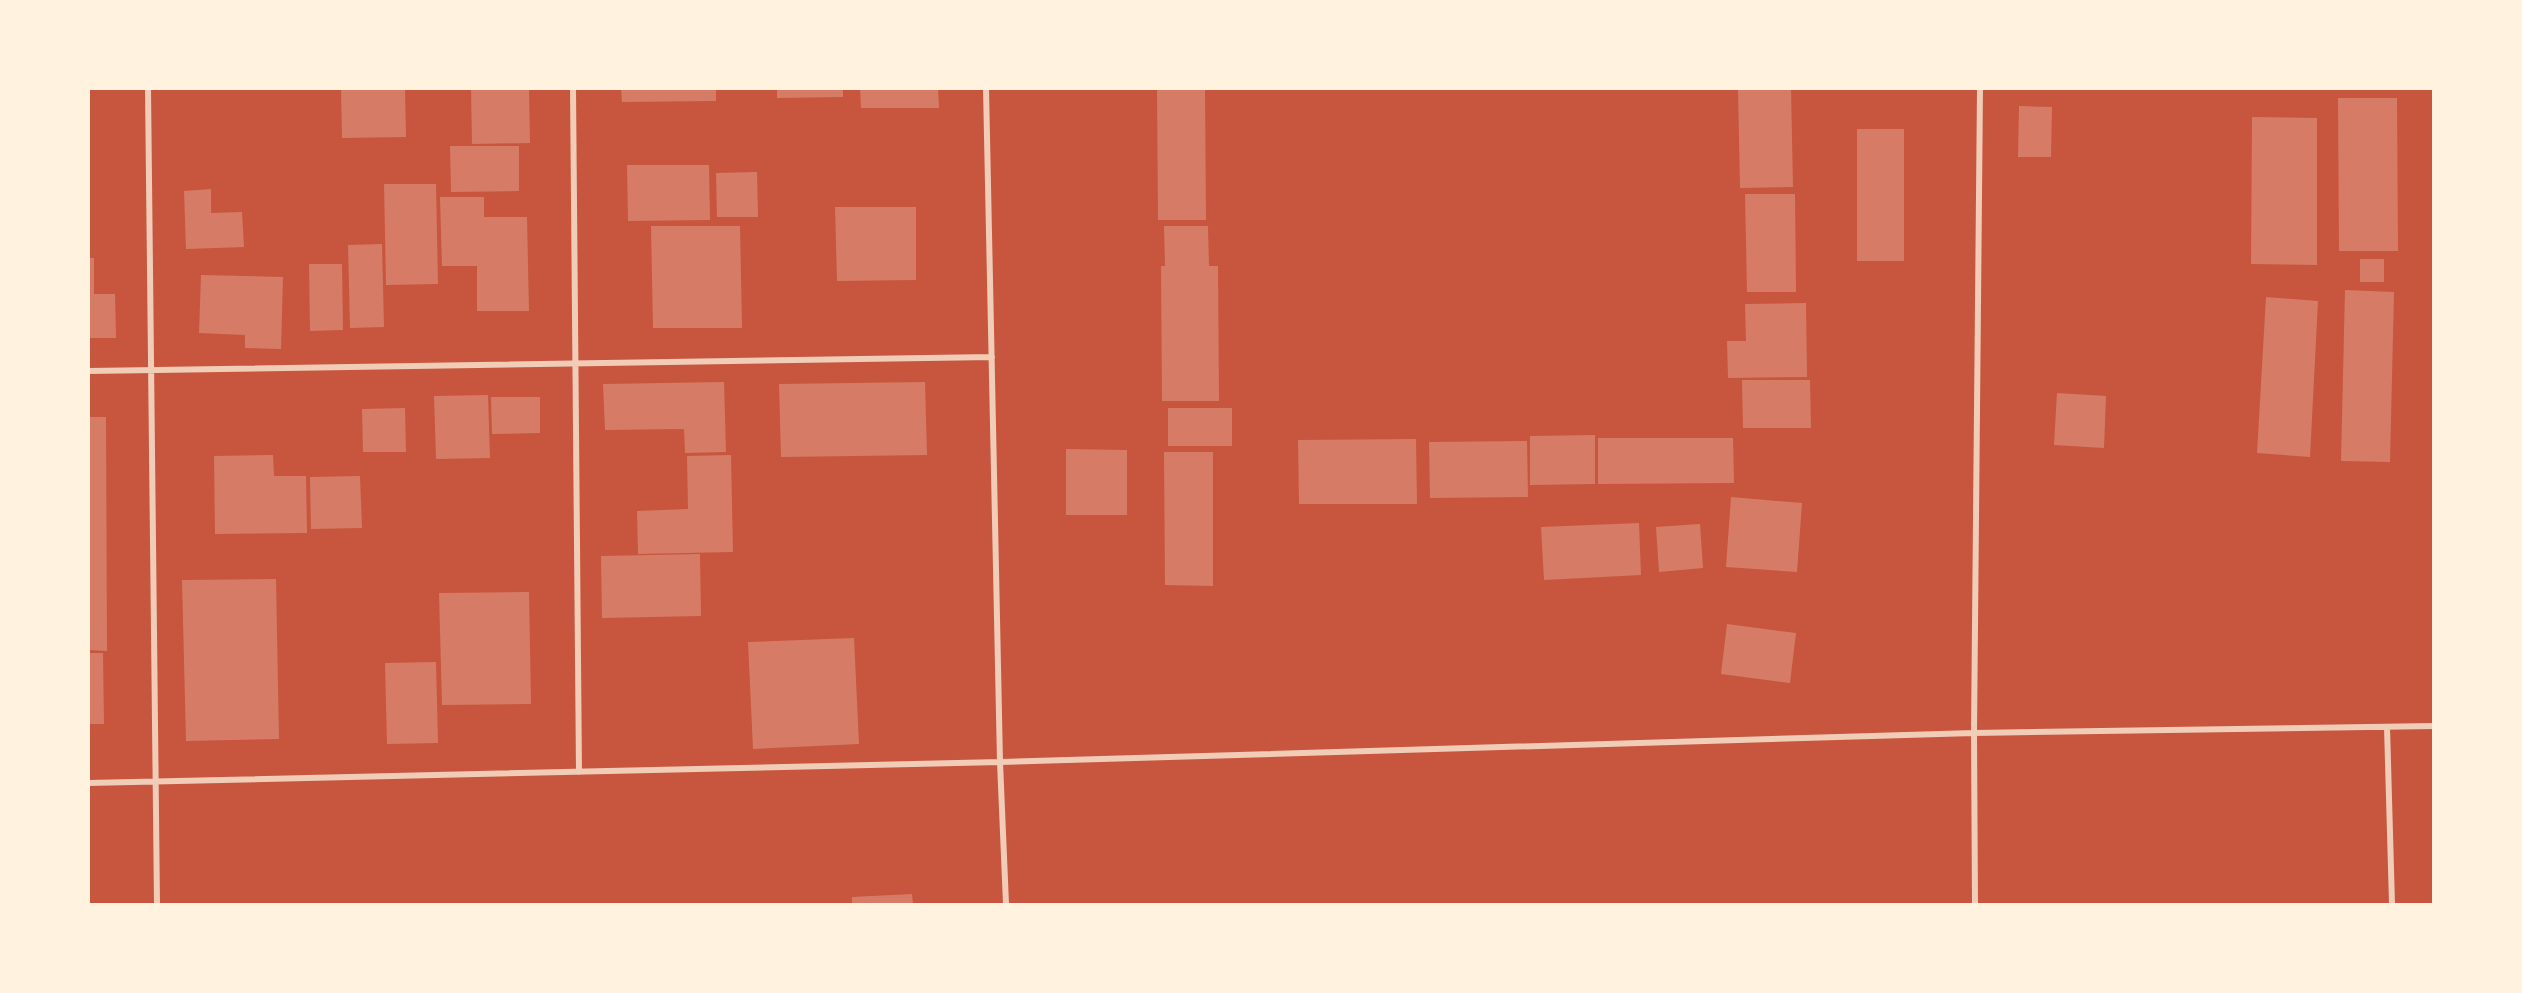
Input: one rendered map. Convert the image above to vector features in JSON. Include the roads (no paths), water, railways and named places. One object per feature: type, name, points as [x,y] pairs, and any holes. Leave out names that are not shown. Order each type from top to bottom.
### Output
[{"type":"street","points":[[148,88],[157,904]]},
{"type":"street","points":[[573,88],[579,772]]},
{"type":"street","points":[[986,88],[1000,762],[1006,904]]},
{"type":"street","points":[[1975,904],[1974,733],[1980,88]]},
{"type":"street","points":[[88,371],[992,357]]},
{"type":"street","points":[[88,783],[1000,762],[1974,733],[2433,726]]},
{"type":"street","points":[[2387,727],[2392,904]]}]
